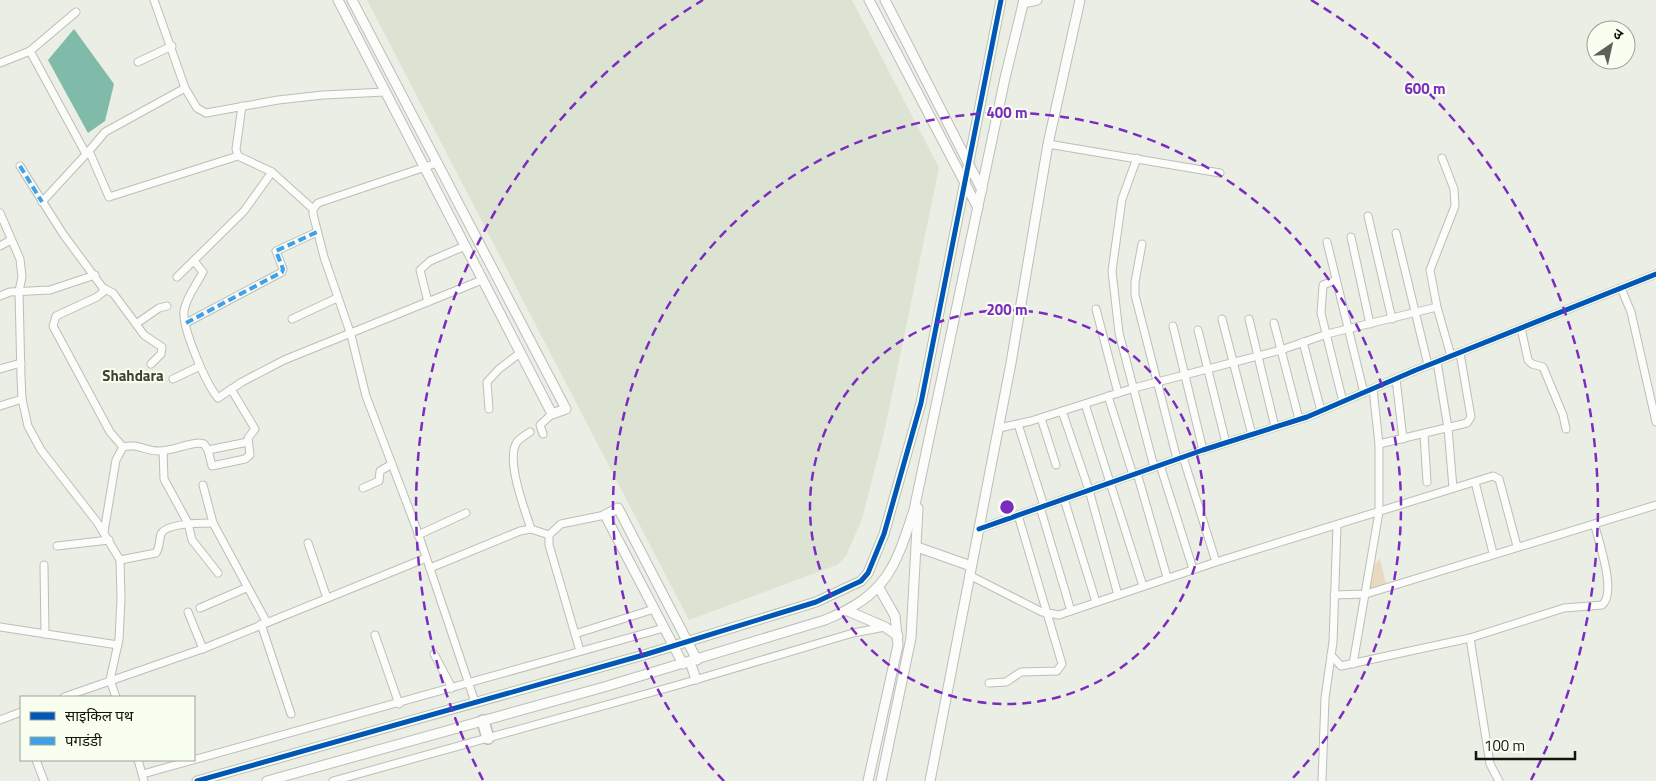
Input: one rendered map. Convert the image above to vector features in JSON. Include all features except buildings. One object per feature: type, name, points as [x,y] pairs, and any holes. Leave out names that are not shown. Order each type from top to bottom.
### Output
[{"type":"main road","points":[[483,721],[488,738]]},
{"type":"street","points":[[154,0],[172,46],[185,88],[197,108],[202,112],[206,113],[323,95],[385,92]]},
{"type":"street","points":[[338,0],[552,414]]},
{"type":"street","points":[[352,0],[566,409],[552,414],[540,425],[543,434]]},
{"type":"street","points":[[869,0],[978,208]]},
{"type":"street","points":[[885,0],[982,190]]},
{"type":"street","points":[[197,781],[673,646],[816,602],[861,581],[868,573],[884,534],[920,402],[1002,0]]},
{"type":"street","points":[[267,781],[690,662],[848,610],[879,588],[902,548],[918,490],[1024,1],[1037,0]]},
{"type":"street","points":[[930,781],[999,428],[1048,144],[1080,0]]},
{"type":"street","points":[[0,63],[30,51],[76,12]]},
{"type":"street","points":[[138,62],[172,46]]},
{"type":"street","points":[[30,51],[88,152],[109,197],[238,156],[272,172],[313,209],[317,232],[337,298],[351,335],[366,396],[418,534],[475,702]]},
{"type":"street","points":[[42,202],[105,132],[185,88]]},
{"type":"street","points":[[238,156],[236,149],[242,106]]},
{"type":"street","points":[[1048,144],[1220,173]]},
{"type":"street","points":[[1137,158],[1122,199],[1112,263],[1119,333],[1157,466],[1192,569]]},
{"type":"street","points":[[1442,158],[1456,198],[1450,222],[1433,258],[1430,270],[1437,307],[1451,356]]},
{"type":"street","points":[[313,209],[318,203],[438,163]]},
{"type":"street","points":[[20,166],[62,234],[104,288],[113,293],[144,334],[162,347],[161,354],[151,364]]},
{"type":"street","points":[[177,277],[244,211],[272,172]]},
{"type":"street","points":[[0,213],[20,259],[22,277],[20,291],[22,399],[28,426],[40,450],[104,532],[120,560],[121,599],[118,645],[110,680],[116,696]]},
{"type":"street","points":[[1368,216],[1392,319]]},
{"type":"street","points":[[186,323],[282,272],[283,269],[276,251],[317,232]]},
{"type":"street","points":[[1396,233],[1428,365]]},
{"type":"street","points":[[1351,237],[1370,324]]},
{"type":"street","points":[[0,246],[11,240]]},
{"type":"street","points":[[1327,242],[1364,393]]},
{"type":"street","points":[[1142,244],[1134,288],[1180,458],[1216,562]]},
{"type":"street","points":[[428,302],[420,270],[430,262],[465,246]]},
{"type":"street","points":[[194,261],[203,272],[188,299],[184,312],[200,366],[218,398],[284,360],[351,335],[482,280]]},
{"type":"street","points":[[0,296],[20,291],[50,290],[95,276]]},
{"type":"street","points":[[979,529],[1180,458],[1299,420],[1428,365],[1621,288],[1656,276]]},
{"type":"street","points":[[1336,280],[1326,283],[1322,288],[1320,309],[1343,402]]},
{"type":"street","points":[[104,288],[103,292],[97,297],[56,316],[53,326],[110,432],[123,447]]},
{"type":"street","points":[[1621,288],[1631,312],[1656,422]]},
{"type":"street","points":[[292,320],[337,298]]},
{"type":"street","points":[[136,324],[159,308],[167,306]]},
{"type":"street","points":[[999,428],[1040,418],[1134,388],[1281,350],[1327,334],[1437,307]]},
{"type":"street","points":[[1096,309],[1118,393]]},
{"type":"street","points":[[1222,319],[1252,435]]},
{"type":"street","points":[[1249,319],[1275,428]]},
{"type":"street","points":[[1274,324],[1299,420]]},
{"type":"street","points":[[1173,326],[1204,450]]},
{"type":"street","points":[[1522,328],[1528,360],[1532,364],[1543,367],[1563,415],[1566,429]]},
{"type":"street","points":[[1198,330],[1226,443]]},
{"type":"street","points":[[1303,342],[1321,411]]},
{"type":"street","points":[[489,409],[487,382],[499,369],[520,353]]},
{"type":"street","points":[[1379,444],[1467,423],[1471,417],[1460,353]]},
{"type":"street","points":[[1437,362],[1448,428],[1453,488]]},
{"type":"street","points":[[0,369],[21,363]]},
{"type":"street","points":[[173,379],[200,366]]},
{"type":"street","points":[[1396,379],[1403,439]]},
{"type":"street","points":[[104,532],[116,460],[123,447],[132,445],[152,451],[163,451],[199,442],[204,444],[208,450],[212,466],[248,457],[250,452],[249,436],[254,432],[254,425],[231,389]]},
{"type":"street","points":[[1353,664],[1379,512],[1379,444],[1373,389]]},
{"type":"street","points":[[1108,396],[1167,577]]},
{"type":"street","points":[[0,406],[22,399]]},
{"type":"street","points":[[1085,404],[1143,586]]},
{"type":"street","points":[[1062,411],[1089,490],[1118,595]]},
{"type":"street","points":[[1040,418],[1056,465]]},
{"type":"street","points":[[1018,424],[1071,611]]},
{"type":"street","points":[[530,432],[517,442],[514,450],[514,468],[530,530]]},
{"type":"street","points":[[1424,434],[1427,482]]},
{"type":"street","points":[[208,450],[248,442]]},
{"type":"street","points":[[163,451],[164,479],[188,523],[192,540],[218,573]]},
{"type":"street","points":[[363,488],[379,481],[380,471],[392,464]]},
{"type":"street","points":[[917,547],[961,562],[970,570],[1048,614],[1060,615],[1167,577],[1337,526],[1493,476],[1499,479],[1517,546]]},
{"type":"street","points":[[1475,482],[1493,553]]},
{"type":"street","points":[[203,485],[213,523],[264,622],[291,714]]},
{"type":"street","points":[[880,781],[910,638],[917,547],[918,490]]},
{"type":"street","points":[[1064,499],[1096,602]]},
{"type":"street","points":[[1334,594],[1366,594],[1493,553],[1595,526],[1656,506]]},
{"type":"street","points":[[549,534],[561,524],[605,515],[618,508],[688,641],[690,662],[696,679]]},
{"type":"street","points":[[418,534],[466,513]]},
{"type":"street","points":[[605,515],[673,646],[690,662]]},
{"type":"street","points":[[990,683],[1006,682],[1021,672],[1057,671],[1062,668],[1061,655],[1018,515]]},
{"type":"street","points":[[120,560],[156,553],[163,531],[188,523],[213,523]]},
{"type":"street","points":[[1322,781],[1325,698],[1331,655],[1337,526]]},
{"type":"street","points":[[1331,655],[1341,666],[1353,664],[1470,638],[1564,608],[1589,608],[1604,603],[1609,592],[1605,564],[1595,526]]},
{"type":"street","points":[[430,568],[520,531],[530,530],[549,534]]},
{"type":"street","points":[[549,534],[549,545],[580,651]]},
{"type":"street","points":[[57,546],[109,540]]},
{"type":"street","points":[[308,543],[328,598]]},
{"type":"street","points":[[67,696],[203,649],[264,622],[426,558]]},
{"type":"street","points":[[44,565],[45,634]]},
{"type":"street","points":[[200,608],[246,588]]},
{"type":"street","points":[[868,781],[898,636],[892,607],[879,588]]},
{"type":"street","points":[[575,634],[654,609]]},
{"type":"street","points":[[848,610],[885,627],[898,636]]},
{"type":"street","points":[[188,612],[203,649]]},
{"type":"street","points":[[332,781],[853,633],[885,627]]},
{"type":"street","points":[[0,628],[118,645]]},
{"type":"street","points":[[138,761],[144,778],[664,628]]},
{"type":"street","points":[[375,635],[399,704]]},
{"type":"street","points":[[1470,638],[1490,764],[1499,781]]},
{"type":"street","points":[[434,654],[452,688]]},
{"type":"street","points":[[0,720],[20,712]]},
{"type":"street","points":[[36,761],[44,781]]},
{"type":"shaded area","points":[[367,0],[852,0],[939,168],[884,433],[862,519],[846,556],[837,565],[689,620]]},
{"type":"shaded area","points":[[74,29],[114,84],[105,121],[88,133],[48,60]]},
{"type":"shaded area","points":[[1380,559],[1387,588],[1367,591],[1370,569]]},
{"type":"marked path","points":[[20,166],[42,202]]},
{"type":"marked path","points":[[186,323],[282,272],[283,269],[276,251],[317,232]]},
{"type":"cycle path","points":[[197,781],[647,654],[816,602],[861,581],[868,573],[884,534],[921,403],[1001,0]]},
{"type":"cycle path","points":[[979,529],[1203,450],[1307,417],[1416,370],[1656,274]]},
{"type":"district","name":"Shahdara","points":[[133,375]]}]
